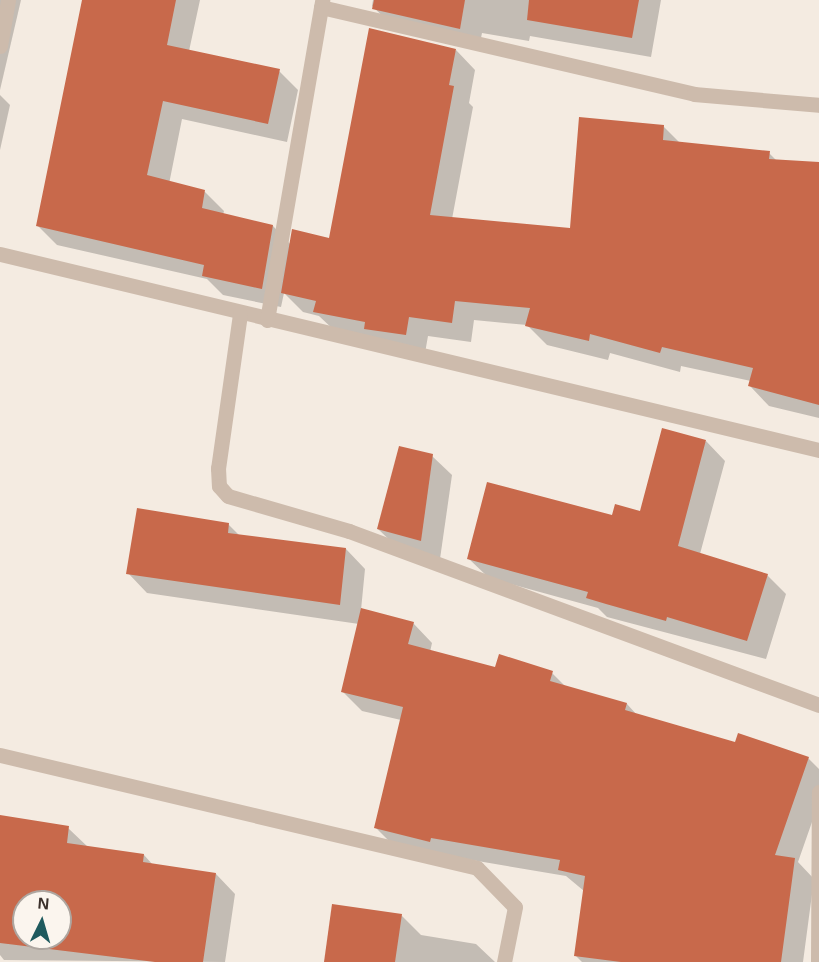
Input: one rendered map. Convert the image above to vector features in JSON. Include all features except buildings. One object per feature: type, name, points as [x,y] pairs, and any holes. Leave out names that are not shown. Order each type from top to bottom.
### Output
[{"type":"street","points":[[0,46],[8,0]]},
{"type":"street","points":[[267,320],[321,4],[694,94],[819,105]]},
{"type":"street","points":[[0,254],[240,314],[819,450]]},
{"type":"street","points":[[240,314],[218,468],[219,486],[228,496],[349,531],[819,705]]},
{"type":"street","points":[[0,755],[477,868],[515,907],[504,962]]},
{"type":"street","points":[[818,962],[819,796]]}]
